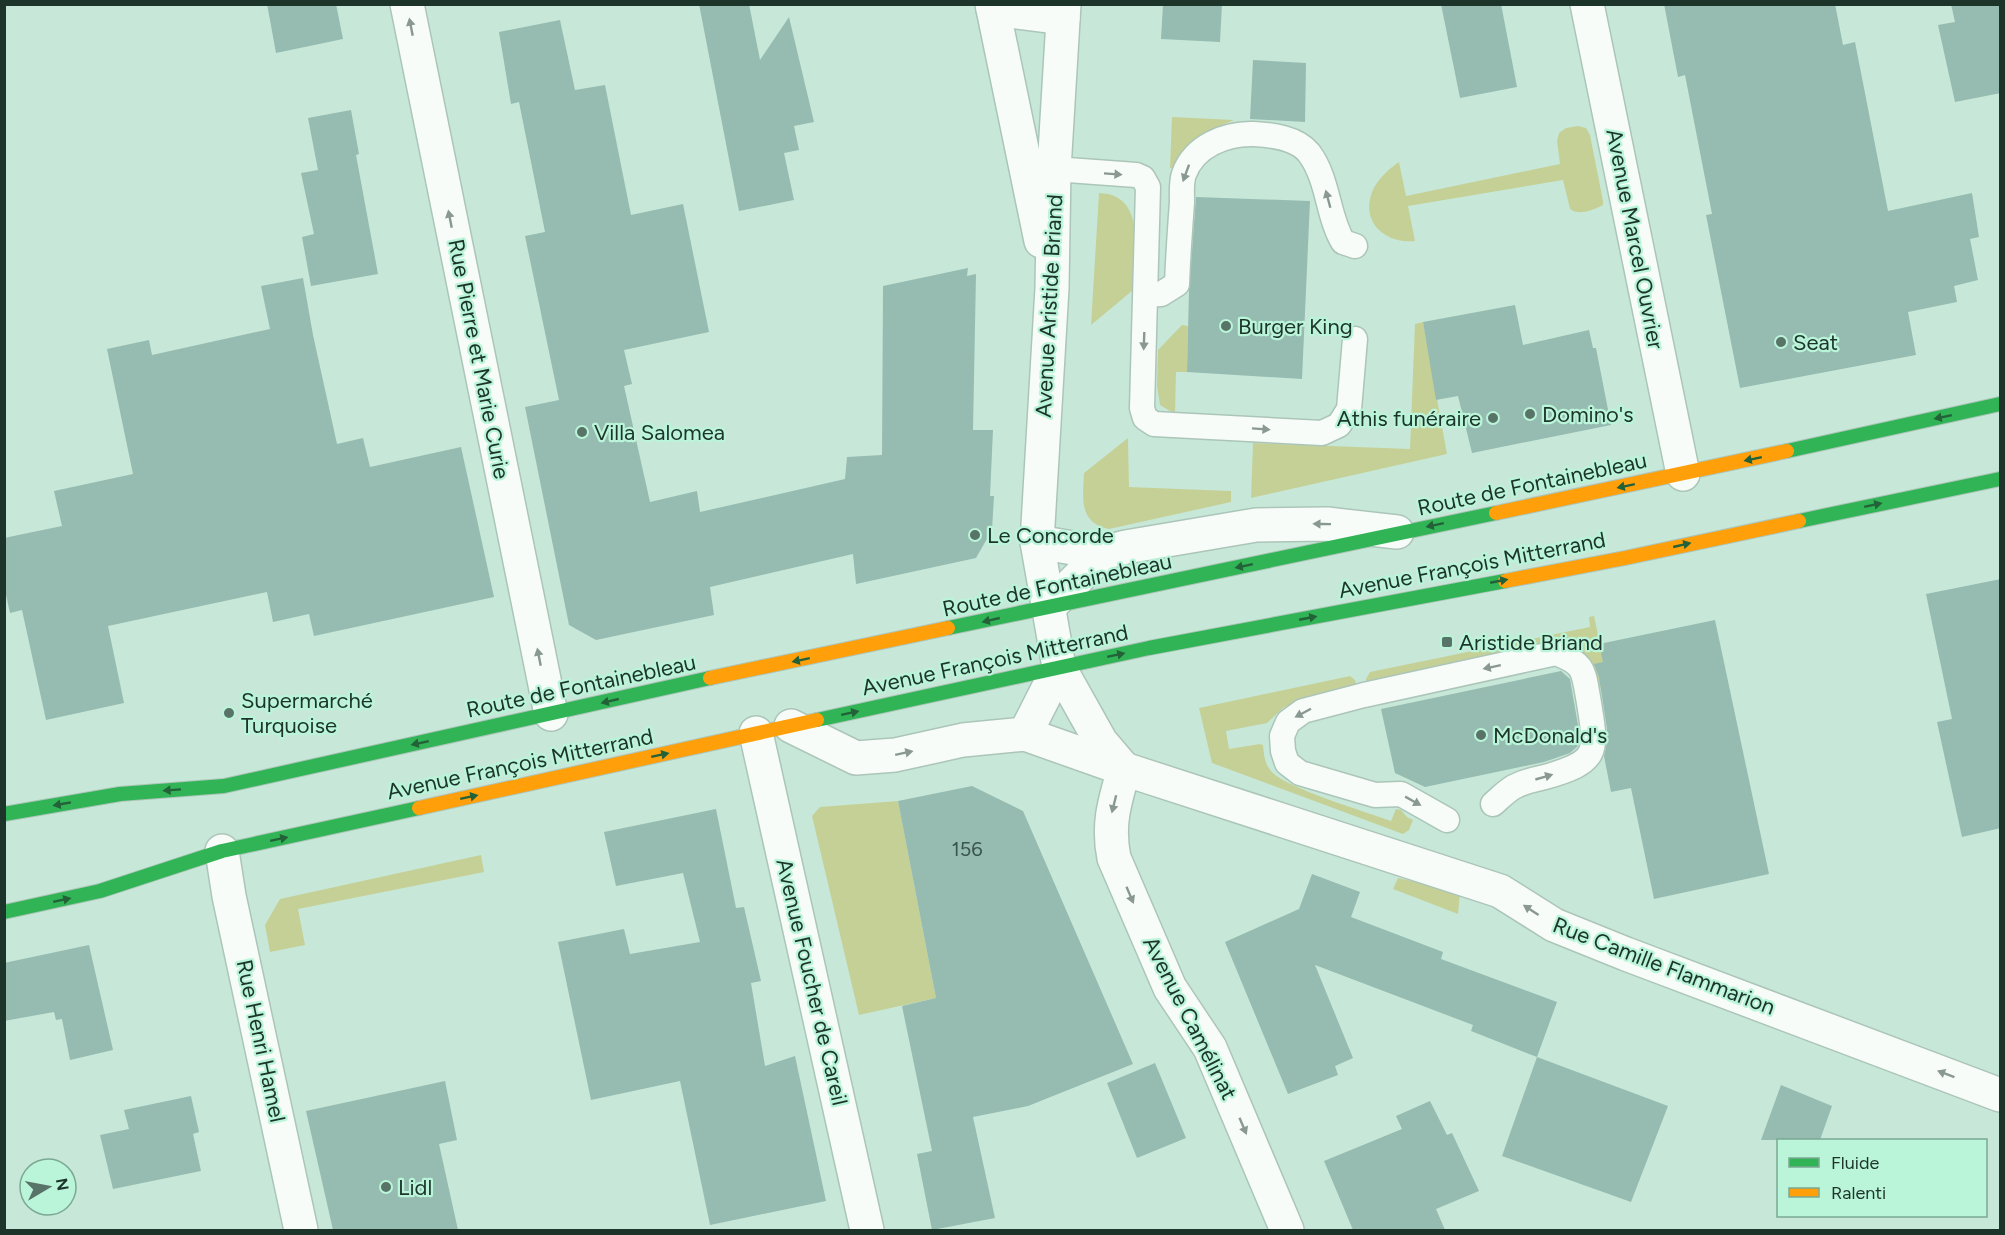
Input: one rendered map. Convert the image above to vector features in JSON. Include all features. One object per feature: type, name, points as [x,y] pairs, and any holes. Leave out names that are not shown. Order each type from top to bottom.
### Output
[{"type":"main road","name":"Route de Fontainebleau","points":[[4,814],[120,794],[224,786],[550,714],[1683,474],[2001,404]]},
{"type":"main road","name":"Avenue François Mitterrand","points":[[4,912],[100,891],[222,851],[1059,667],[1625,558],[2001,478]]},
{"type":"street","name":"Rue Pierre et Marie Curie","points":[[407,4],[550,714]]},
{"type":"street","name":"Avenue Marcel Ouvrier","points":[[1587,4],[1683,474]]},
{"type":"street","points":[[1052,288],[1029,188],[993,7],[1064,11]]},
{"type":"street","name":"Avenue Aristide Briand","points":[[1064,11],[1054,169],[1052,288],[1037,542],[1059,667],[1101,742],[1124,769]]},
{"type":"street","points":[[1037,542],[1103,553],[1256,525],[1327,524],[1401,532]]},
{"type":"street","points":[[1048,607],[1103,553]]},
{"type":"street","points":[[791,726],[856,758],[895,756],[963,740],[1025,734],[1059,667]]},
{"type":"street","name":"Avenue Foucher de Careil","points":[[756,733],[867,1230]]},
{"type":"street","name":"Rue Camille Flammarion","points":[[1025,734],[1124,769],[1500,891],[1554,925],[2001,1095]]},
{"type":"street","name":"Avenue Camélinat","points":[[1124,769],[1112,810],[1110,840],[1114,858],[1170,988],[1210,1048],[1287,1230]]},
{"type":"street","name":"Rue Henri Hamel","points":[[222,851],[229,896],[302,1230]]},
{"type":"lane","points":[[1146,295],[1161,294],[1177,284],[1183,175],[1195,155],[1227,136],[1275,135],[1308,151],[1319,169],[1336,230],[1343,243],[1355,246]]},
{"type":"lane","points":[[1054,169],[1136,175],[1143,178],[1148,187],[1142,408],[1145,418],[1154,424],[1322,433],[1339,426],[1348,409],[1355,339]]},
{"type":"lane","points":[[1447,820],[1401,794],[1375,795],[1300,773],[1287,763],[1283,751],[1282,735],[1288,722],[1303,711],[1556,653],[1576,661],[1583,674],[1593,723],[1592,750],[1586,761],[1572,769],[1517,785],[1493,804]]},
{"type":"green space","points":[[1172,117],[1234,120],[1199,138],[1187,149],[1175,168],[1170,168]]},
{"type":"green space","points":[[1578,126],[1586,128],[1590,135],[1603,201],[1603,205],[1595,209],[1578,212],[1570,209],[1563,180],[1408,206],[1415,241],[1397,240],[1388,236],[1381,232],[1371,218],[1370,199],[1374,188],[1385,173],[1399,162],[1406,196],[1560,164],[1557,141],[1559,133],[1566,128]]},
{"type":"green space","points":[[1099,193],[1115,196],[1125,204],[1132,215],[1136,245],[1133,290],[1091,325]]},
{"type":"green space","points":[[1423,322],[1447,454],[1251,498],[1253,443],[1410,449],[1415,324]]},
{"type":"green space","points":[[1182,325],[1188,326],[1187,372],[1176,372],[1175,414],[1160,405],[1157,386],[1158,350]]},
{"type":"green space","points":[[1128,438],[1129,487],[1231,491],[1231,502],[1109,529],[1099,526],[1087,515],[1085,508],[1084,473]]},
{"type":"green space","points":[[1594,616],[1609,686],[1595,688],[1589,666],[1582,653],[1571,645],[1563,644],[1367,685],[1366,679],[1370,672],[1590,627],[1589,617]]},
{"type":"green space","points":[[1350,676],[1355,680],[1357,687],[1297,701],[1283,708],[1267,723],[1226,731],[1229,749],[1263,745],[1265,758],[1271,771],[1292,785],[1391,821],[1396,809],[1401,810],[1413,820],[1409,830],[1403,834],[1212,763],[1199,708]]},
{"type":"green space","points":[[898,801],[936,998],[859,1015],[812,816],[820,807]]},
{"type":"green space","points":[[481,855],[484,872],[298,909],[305,945],[270,952],[265,925],[280,899]]},
{"type":"green space","points":[[1447,877],[1460,893],[1458,914],[1393,889],[1398,878],[1421,883]]},
{"type":"building","points":[[267,4],[336,4],[343,39],[276,53]]},
{"type":"building","points":[[699,4],[749,4],[760,60],[789,17],[814,122],[794,126],[799,150],[784,153],[794,200],[739,211]]},
{"type":"building","points":[[1163,4],[1222,4],[1220,42],[1161,39]]},
{"type":"building","points":[[1441,4],[1501,4],[1517,87],[1460,98]]},
{"type":"building","points":[[1664,4],[1835,4],[1843,45],[1855,42],[1888,211],[1972,193],[1979,237],[1970,239],[1978,280],[1954,286],[1957,302],[1908,312],[1916,355],[1740,388],[1706,215],[1712,214],[1685,75],[1678,77]]},
{"type":"building","points":[[1951,4],[2001,4],[2001,93],[1955,102],[1938,25],[1955,22]]},
{"type":"building","points":[[560,20],[575,90],[605,85],[631,215],[683,204],[709,332],[624,350],[632,384],[624,386],[650,502],[697,491],[700,512],[845,479],[847,457],[882,455],[883,286],[968,268],[967,276],[976,274],[973,430],[993,430],[990,496],[994,496],[992,530],[976,558],[856,584],[853,554],[710,587],[714,615],[596,640],[569,625],[525,407],[559,400],[525,236],[545,232],[519,102],[511,104],[499,32]]},
{"type":"building","points":[[1253,60],[1306,63],[1305,122],[1250,119]]},
{"type":"building","points":[[351,110],[359,154],[356,155],[378,274],[311,286],[302,237],[314,234],[301,173],[318,170],[308,118]]},
{"type":"building","points":[[1196,197],[1310,201],[1302,379],[1187,372],[1189,291]]},
{"type":"building","points":[[303,278],[337,444],[363,438],[370,467],[461,447],[494,597],[314,636],[309,614],[273,622],[267,592],[108,626],[124,703],[46,720],[22,610],[10,613],[4,586],[4,538],[62,526],[54,491],[133,474],[107,349],[149,340],[152,355],[270,329],[261,286]]},
{"type":"building","points":[[1515,305],[1523,345],[1589,330],[1593,348],[1596,348],[1611,425],[1472,453],[1458,396],[1436,400],[1423,322]]},
{"type":"building","points":[[2001,579],[2001,828],[1962,837],[1937,722],[1952,719],[1926,594]]},
{"type":"building","points":[[1715,620],[1769,874],[1654,899],[1631,788],[1611,792],[1604,756],[1607,729],[1599,677],[1594,664],[1603,662],[1599,644]]},
{"type":"building","name":"McDonald's","points":[[1561,671],[1570,679],[1579,731],[1578,746],[1570,753],[1544,762],[1425,787],[1395,773],[1381,709]]},
{"type":"building","points":[[972,786],[1023,811],[1133,1064],[1028,1106],[973,1117],[995,1218],[932,1230],[917,1154],[932,1151],[902,1006],[936,998],[898,801]]},
{"type":"building","points":[[716,809],[736,908],[744,907],[761,981],[751,983],[765,1066],[795,1056],[826,1201],[710,1225],[680,1081],[591,1100],[558,942],[624,929],[630,954],[700,942],[683,873],[616,886],[604,832]]},
{"type":"building","points":[[1312,874],[1360,892],[1351,917],[1443,952],[1441,959],[1557,1002],[1537,1057],[1471,1031],[1473,1025],[1315,965],[1353,1058],[1335,1066],[1338,1075],[1288,1094],[1225,942],[1299,909]]},
{"type":"building","points":[[89,945],[113,1050],[70,1060],[62,1019],[56,1020],[54,1012],[4,1021],[4,963]]},
{"type":"building","points":[[1537,1057],[1668,1106],[1631,1202],[1502,1156]]},
{"type":"building","points":[[1155,1063],[1186,1138],[1137,1158],[1107,1083]]},
{"type":"building","name":"Lidl","points":[[445,1081],[457,1140],[439,1144],[458,1230],[333,1230],[306,1111]]},
{"type":"building","points":[[1781,1085],[1832,1106],[1820,1139],[1761,1140]]},
{"type":"building","points":[[191,1096],[199,1132],[193,1134],[201,1171],[113,1189],[100,1135],[129,1129],[124,1110]]},
{"type":"building","points":[[1430,1101],[1447,1135],[1452,1133],[1479,1191],[1436,1209],[1445,1230],[1353,1230],[1324,1161],[1402,1129],[1396,1116]]},
{"type":"traffic: fast","points":[[1787,451],[2000,404]]},
{"type":"traffic: fast","points":[[1799,521],[2000,479]]},
{"type":"traffic: fast","points":[[948,628],[1496,513]]},
{"type":"traffic: fast","points":[[817,720],[1149,648],[1505,581]]},
{"type":"traffic: fast","points":[[4,814],[120,794],[224,786],[710,678]]},
{"type":"traffic: fast","points":[[4,912],[100,891],[222,851],[419,808]]},
{"type":"traffic: slow","points":[[1496,513],[1787,451]]},
{"type":"traffic: slow","points":[[1505,581],[1799,521]]},
{"type":"traffic: slow","points":[[710,678],[948,628]]},
{"type":"traffic: slow","points":[[419,808],[817,720]]},
{"type":"place","name":"Burger King","points":[[1226,326]]},
{"type":"place","name":"Seat","points":[[1781,342]]},
{"type":"place","name":"Domino's","points":[[1530,414]]},
{"type":"place","name":"Athis funéraire","points":[[1493,418]]},
{"type":"place","name":"Villa Salomea","points":[[582,432]]},
{"type":"place","name":"Le Concorde","points":[[975,535]]},
{"type":"place","name":"Aristide Briand","points":[[1447,642]]},
{"type":"place","name":"Supermarché Turquoise","points":[[229,713]]},
{"type":"place","name":"McDonald's","points":[[1481,735]]},
{"type":"place","name":"Lidl","points":[[386,1187]]}]
